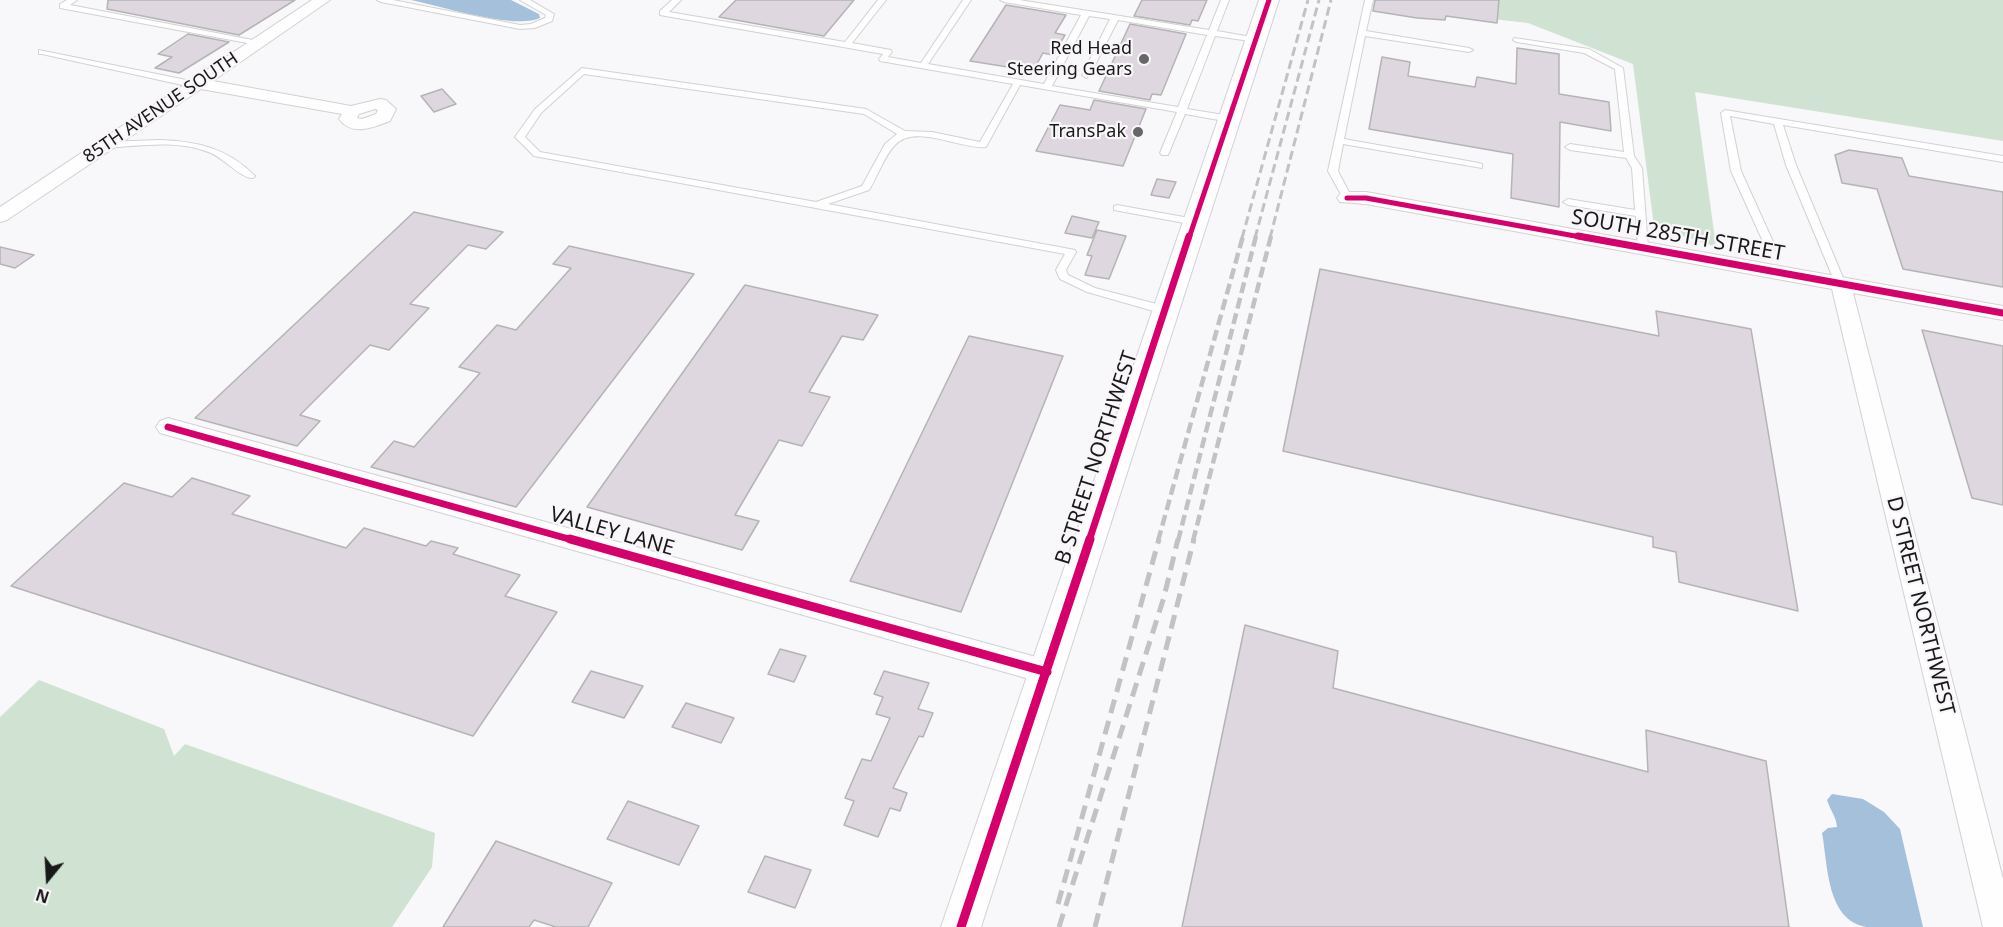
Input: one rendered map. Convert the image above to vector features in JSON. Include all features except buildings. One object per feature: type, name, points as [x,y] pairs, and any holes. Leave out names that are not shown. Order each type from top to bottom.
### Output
[{"type":"street","name":"85TH AVENUE SOUTH","points":[[0,216],[322,0]]},
{"type":"street","name":"B STREET NORTHWEST","points":[[961,927],[1047,672],[1164,310],[1269,0]]},
{"type":"street","points":[[198,84],[352,111]]},
{"type":"street","name":"SOUTH 285TH STREET","points":[[1347,198],[1366,198],[2003,313]]},
{"type":"street","name":"D STREET NORTHWEST","points":[[1841,285],[1999,927]]},
{"type":"street","name":"VALLEY LANE","points":[[168,426],[1047,672]]},
{"type":"lane","points":[[73,0],[63,6],[258,43]]},
{"type":"lane","points":[[381,0],[513,26],[532,26],[549,19],[550,14],[524,0]]},
{"type":"lane","points":[[677,0],[663,13],[888,52],[883,58],[923,66],[1230,119]]},
{"type":"lane","points":[[847,45],[882,0]]},
{"type":"lane","points":[[923,66],[967,0]]},
{"type":"lane","points":[[1004,0],[1257,40]]},
{"type":"lane","points":[[1165,153],[1225,0]]},
{"type":"lane","points":[[1347,198],[1333,171],[1369,0]]},
{"type":"lane","points":[[1047,87],[1086,13]]},
{"type":"lane","points":[[1086,75],[1115,18]]},
{"type":"lane","points":[[1362,33],[1469,50]]},
{"type":"lane","points":[[1517,40],[1586,51],[1619,68],[1629,156],[1637,168],[1643,248]]},
{"type":"lane","points":[[42,52],[198,84]]},
{"type":"lane","points":[[1018,82],[983,145],[932,135],[903,134],[866,112],[582,71],[538,111],[520,137],[537,154],[1071,252],[1061,270],[1064,277],[1091,290],[1164,310]]},
{"type":"lane","points":[[1769,244],[1736,171],[1725,113],[2003,159]]},
{"type":"lane","points":[[1778,122],[1791,165],[1841,285]]},
{"type":"lane","points":[[817,205],[866,188],[890,144],[903,134]]},
{"type":"lane","points":[[1340,141],[1479,166]]},
{"type":"lane","points":[[105,145],[172,143],[199,147],[220,154],[250,176]]},
{"type":"lane","points":[[1570,147],[1629,156]]},
{"type":"lane","points":[[1568,202],[1640,214]]},
{"type":"lane","points":[[1117,208],[1195,222]]},
{"type":"green space","points":[[1494,0],[2003,0],[2003,141],[1695,92],[1716,247],[1654,226],[1633,64],[1528,23],[1493,19]]},
{"type":"green space","points":[[39,680],[164,729],[174,756],[185,744],[435,833],[432,867],[392,927],[0,927],[0,717]]},
{"type":"water","points":[[411,0],[511,0],[539,14],[540,18],[528,21],[496,19]]},
{"type":"water","points":[[1832,794],[1863,799],[1884,812],[1900,829],[1923,927],[1867,927],[1854,923],[1836,903],[1828,875],[1822,833],[1828,828],[1837,827],[1827,800]]},
{"type":"railway","points":[[1242,238],[1308,0]]},
{"type":"railway","points":[[1255,238],[1319,0]]},
{"type":"railway","points":[[1270,238],[1331,0]]},
{"type":"railway","points":[[1158,541],[1243,236]]},
{"type":"railway","points":[[1178,541],[1256,236]]},
{"type":"railway","points":[[1193,541],[1271,236]]},
{"type":"railway","points":[[1058,904],[1159,539]]},
{"type":"railway","points":[[1059,927],[1164,597],[1178,539]]},
{"type":"railway","points":[[1095,927],[1194,539]]},
{"type":"cycle path","points":[[961,927],[1269,0]]},
{"type":"cycle path","points":[[1347,198],[1366,198],[2003,313]]},
{"type":"cycle path","points":[[168,427],[1047,672]]},
{"type":"place","name":"Red Head Steering Gears","points":[[1144,59]]},
{"type":"place","name":"TransPak","points":[[1138,132]]}]
